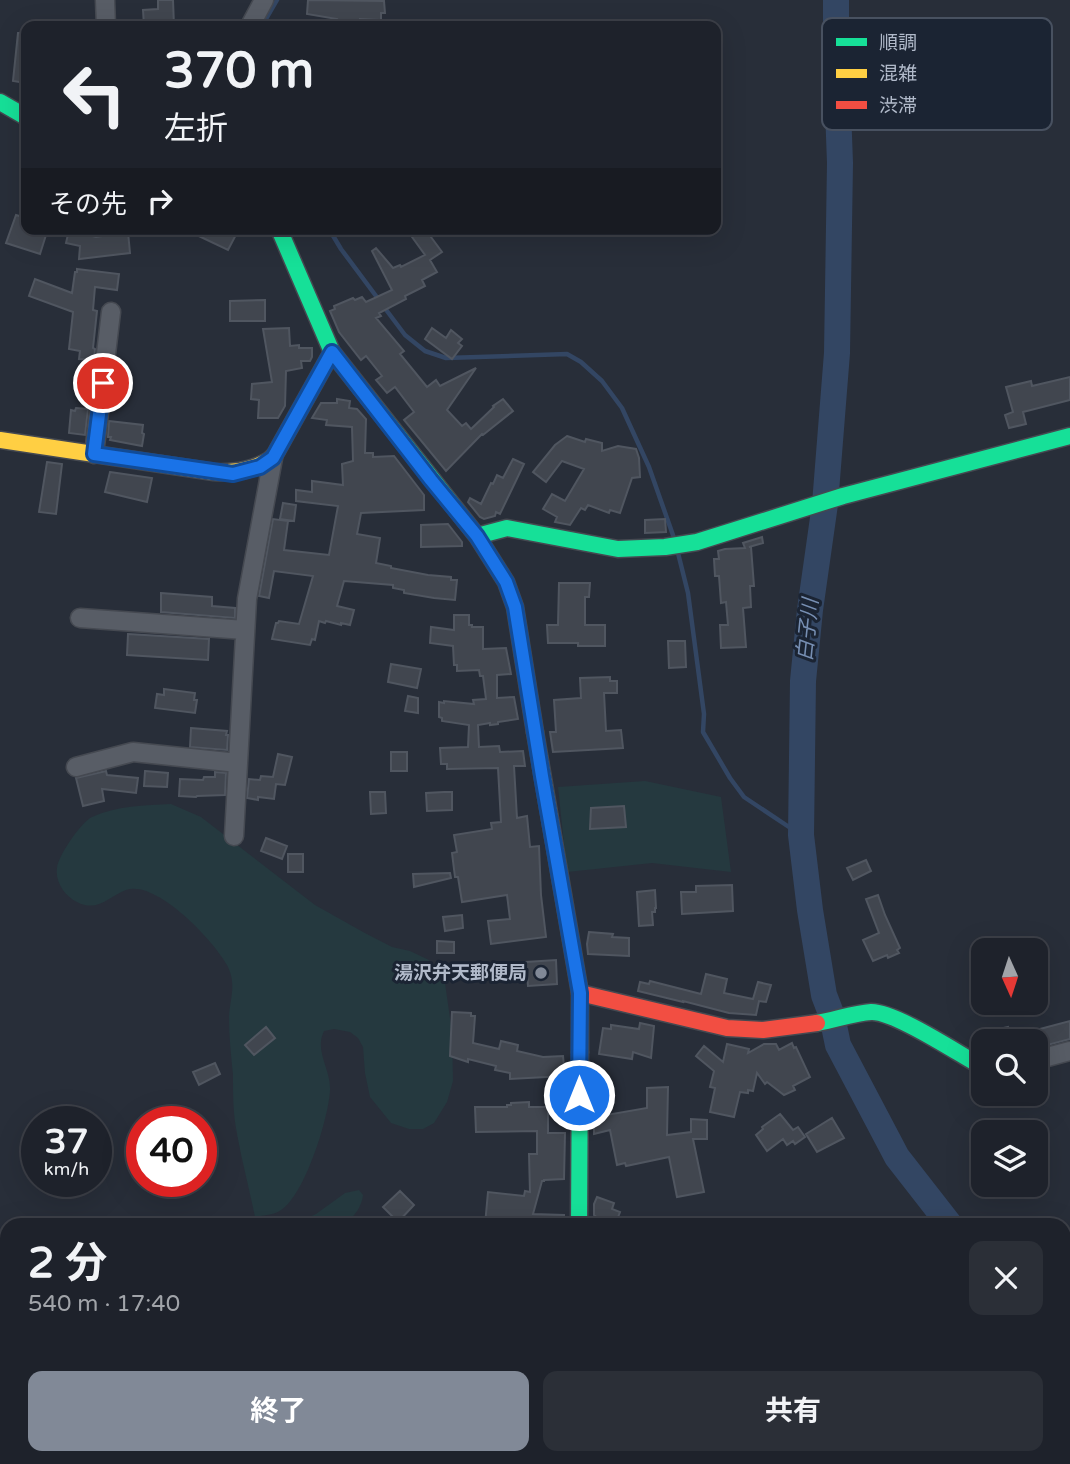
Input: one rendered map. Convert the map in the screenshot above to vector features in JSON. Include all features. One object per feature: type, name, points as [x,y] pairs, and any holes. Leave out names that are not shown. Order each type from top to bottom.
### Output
[{"type":"street","points":[[106,0],[106,21]]},
{"type":"street","points":[[253,21],[264,0]]},
{"type":"street","points":[[0,102],[21,114]]},
{"type":"street","points":[[282,235],[332,352],[477,536],[506,582],[515,607],[580,993],[580,1218]]},
{"type":"street","points":[[94,454],[111,312]]},
{"type":"street","points":[[234,836],[247,599],[273,458],[332,352]]},
{"type":"street","points":[[477,536],[507,528],[618,549],[684,544],[843,496],[1070,436]]},
{"type":"street","points":[[0,440],[233,474],[260,467],[273,458]]},
{"type":"street","points":[[79,618],[245,630]]},
{"type":"street","points":[[76,767],[133,752],[238,763]]},
{"type":"street","points":[[580,993],[748,1031],[814,1025],[870,1012],[888,1014],[971,1060]]},
{"type":"street","points":[[1048,1057],[1070,1051]]},
{"type":"shaded area","points":[[645,781],[721,797],[731,872],[652,863],[567,872],[558,787]]},
{"type":"shaded area","points":[[171,804],[201,817],[315,905],[392,947],[410,951],[429,960],[444,976],[452,1032],[453,1081],[447,1102],[434,1123],[423,1129],[409,1129],[391,1123],[370,1097],[363,1047],[358,1038],[350,1032],[334,1029],[324,1031],[321,1046],[330,1090],[320,1136],[299,1189],[290,1202],[272,1214],[255,1217],[238,1139],[229,1031],[232,985],[230,972],[220,954],[183,914],[153,894],[138,889],[126,890],[97,905],[84,905],[69,896],[58,878],[58,863],[76,832],[87,820],[121,808]]},
{"type":"shaded area","points":[[359,1190],[363,1195],[351,1218],[307,1218],[316,1214],[345,1193]]},
{"type":"building","points":[[158,0],[173,0],[174,21],[144,21],[143,10],[158,9]]},
{"type":"building","points":[[308,0],[384,1],[385,13],[381,13],[381,20],[336,21],[307,14]]},
{"type":"building","points":[[18,33],[21,33],[21,82],[13,81]]},
{"type":"building","points":[[16,215],[21,216],[21,235],[46,235],[40,254],[6,243]]},
{"type":"building","points":[[68,235],[128,235],[130,253],[79,259],[80,246],[66,243]]},
{"type":"building","points":[[197,235],[236,235],[228,250]]},
{"type":"building","points":[[429,235],[442,252],[430,260],[437,272],[422,280],[425,286],[405,296],[406,299],[379,313],[381,316],[376,318],[404,351],[400,354],[427,387],[436,380],[440,386],[476,368],[447,410],[462,426],[466,423],[471,429],[503,399],[513,411],[482,434],[446,471],[404,420],[414,412],[395,387],[387,393],[376,380],[382,376],[366,356],[361,360],[339,332],[330,311],[335,309],[334,306],[353,298],[355,300],[362,297],[366,302],[392,290],[372,251],[376,248],[393,268],[400,265],[401,267],[425,255],[412,237]]},
{"type":"building","points":[[77,269],[119,274],[117,290],[95,287],[93,310],[97,311],[94,360],[79,359],[80,351],[69,349],[73,312],[29,296],[35,279],[72,293]]},
{"type":"building","points":[[265,300],[265,321],[230,321],[230,301]]},
{"type":"building","points":[[289,328],[290,346],[312,348],[312,357],[310,361],[301,361],[302,368],[286,371],[285,406],[278,418],[258,418],[259,400],[251,399],[252,384],[272,382],[263,329]]},
{"type":"building","points":[[432,328],[446,338],[451,330],[462,339],[458,343],[462,346],[452,359],[425,339]]},
{"type":"building","points":[[1070,377],[1070,400],[1023,412],[1026,424],[1009,428],[1005,415],[1013,412],[1006,387],[1031,381],[1032,386]]},
{"type":"building","points":[[337,399],[350,401],[349,408],[357,409],[366,419],[365,453],[373,453],[373,457],[394,456],[424,495],[424,510],[361,513],[357,534],[380,538],[376,563],[457,580],[455,600],[404,593],[404,590],[393,588],[393,585],[344,581],[337,606],[354,610],[350,625],[319,621],[315,640],[312,639],[310,645],[272,639],[279,621],[299,624],[313,576],[274,571],[269,598],[259,596],[273,519],[288,521],[284,550],[329,555],[338,506],[296,501],[296,490],[312,492],[312,481],[343,485],[342,464],[353,461],[352,427],[326,425],[327,420],[312,418],[321,403],[337,403]]},
{"type":"building","points":[[76,408],[88,409],[85,435],[69,433],[71,410],[75,411]]},
{"type":"building","points":[[109,421],[143,425],[142,446],[110,440]]},
{"type":"building","points":[[567,436],[585,442],[586,439],[602,443],[602,451],[618,446],[636,449],[640,477],[632,478],[620,513],[610,510],[609,513],[588,505],[585,510],[581,508],[570,525],[555,522],[557,517],[543,509],[552,494],[565,501],[584,469],[562,461],[546,482],[533,472],[555,445]]},
{"type":"building","points":[[513,459],[524,464],[500,514],[496,512],[495,516],[484,519],[480,517],[468,502],[470,498],[481,504],[491,483],[493,484],[497,475],[503,478]]},
{"type":"building","points":[[47,462],[62,464],[56,514],[39,512]]},
{"type":"building","points":[[110,472],[152,478],[147,502],[105,492]]},
{"type":"building","points":[[283,503],[296,505],[294,521],[280,519]]},
{"type":"building","points":[[665,519],[666,532],[645,533],[645,520]]},
{"type":"building","points":[[448,524],[462,542],[462,546],[421,547],[421,525]]},
{"type":"building","points":[[762,537],[763,543],[749,547],[754,586],[750,586],[751,607],[743,608],[746,647],[721,648],[720,625],[728,625],[726,602],[721,603],[719,576],[715,576],[714,559],[719,559],[718,551],[745,548],[743,543]]},
{"type":"building","points":[[559,583],[590,583],[589,597],[585,597],[585,625],[605,625],[605,646],[548,643],[547,625],[558,625]]},
{"type":"building","points":[[161,593],[212,597],[212,606],[235,608],[235,618],[161,612]]},
{"type":"building","points":[[454,615],[469,615],[469,625],[483,627],[483,649],[506,648],[511,674],[497,675],[497,698],[514,697],[518,719],[478,725],[479,747],[499,746],[500,752],[523,751],[525,766],[514,766],[517,818],[527,816],[530,847],[539,846],[546,937],[491,944],[488,921],[510,919],[507,895],[462,902],[452,853],[457,852],[454,835],[492,829],[491,823],[501,822],[498,768],[447,769],[447,764],[441,764],[440,748],[468,747],[469,725],[442,721],[439,717],[439,702],[474,704],[473,700],[486,699],[483,676],[480,676],[479,670],[457,671],[453,646],[430,643],[431,627],[454,630]]},
{"type":"building","points":[[128,634],[209,639],[208,660],[127,655]]},
{"type":"building","points":[[668,641],[685,641],[686,667],[669,668]]},
{"type":"building","points":[[391,664],[421,669],[417,688],[388,682]]},
{"type":"building","points":[[610,677],[610,681],[617,681],[617,693],[604,693],[606,731],[621,730],[623,748],[553,752],[550,732],[556,732],[554,700],[581,698],[580,678]]},
{"type":"building","points":[[164,689],[195,693],[195,713],[155,708],[157,694],[164,695]]},
{"type":"building","points":[[408,696],[418,698],[418,713],[405,711]]},
{"type":"building","points":[[191,728],[227,731],[227,750],[190,747]]},
{"type":"building","points":[[391,752],[407,752],[407,771],[391,771]]},
{"type":"building","points":[[278,754],[292,757],[285,785],[276,784],[274,799],[247,798],[249,779],[273,777]]},
{"type":"building","points":[[106,771],[107,775],[138,778],[136,793],[102,789],[104,801],[83,806],[76,778]]},
{"type":"building","points":[[145,771],[168,773],[167,787],[144,786]]},
{"type":"building","points":[[215,772],[226,773],[225,795],[179,796],[180,779],[203,780],[204,777],[215,777]]},
{"type":"building","points":[[370,792],[385,792],[386,813],[371,814]]},
{"type":"building","points":[[452,792],[452,810],[427,811],[426,793]]},
{"type":"building","points":[[624,806],[626,827],[590,829],[591,808]]},
{"type":"building","points":[[266,838],[287,846],[282,859],[261,851]]},
{"type":"building","points":[[288,854],[303,854],[303,872],[288,872]]},
{"type":"building","points":[[866,860],[871,871],[853,880],[847,868]]},
{"type":"building","points":[[450,873],[451,878],[414,887],[413,874]]},
{"type":"building","points":[[732,885],[733,911],[682,914],[681,892],[696,892],[696,886]]},
{"type":"building","points":[[655,890],[653,925],[639,926],[637,892]]},
{"type":"building","points":[[878,895],[900,948],[897,950],[899,953],[873,961],[863,940],[879,933],[866,899]]},
{"type":"building","points":[[462,915],[463,928],[445,931],[443,917]]},
{"type":"building","points":[[589,932],[629,938],[629,956],[588,954]]},
{"type":"building","points":[[437,941],[454,942],[454,953],[437,953]]},
{"type":"building","points":[[556,960],[557,984],[528,986],[526,962]]},
{"type":"building","points":[[706,974],[727,979],[724,993],[753,999],[758,982],[771,985],[766,1002],[759,1001],[756,1015],[729,1013],[638,991],[640,982],[649,984],[650,981],[701,994]]},
{"type":"building","points":[[452,1012],[471,1013],[471,1016],[475,1016],[473,1043],[499,1049],[501,1041],[518,1045],[517,1051],[543,1057],[563,1056],[565,1076],[510,1079],[510,1073],[495,1070],[496,1066],[450,1056]]},
{"type":"building","points":[[1070,1021],[1070,1039],[1048,1045],[1048,1029],[1040,1029]]},
{"type":"building","points":[[640,1023],[654,1026],[651,1058],[633,1052],[632,1059],[599,1054],[603,1028],[611,1029],[611,1025],[639,1029]]},
{"type":"building","points":[[266,1027],[275,1038],[254,1055],[245,1045]]},
{"type":"building","points":[[792,1043],[810,1077],[793,1086],[795,1090],[784,1095],[767,1082],[765,1084],[757,1073],[753,1091],[740,1092],[734,1117],[710,1112],[715,1088],[710,1087],[714,1071],[696,1056],[704,1046],[723,1062],[727,1044],[749,1049],[748,1053],[764,1044],[776,1044],[779,1050]]},
{"type":"building","points":[[215,1063],[220,1074],[199,1085],[193,1072]]},
{"type":"building","points":[[668,1087],[667,1135],[691,1132],[691,1119],[707,1120],[707,1139],[693,1139],[704,1192],[677,1197],[669,1157],[626,1166],[625,1163],[617,1165],[610,1130],[594,1134],[594,1115],[647,1108],[647,1088]]},
{"type":"building","points":[[529,1102],[529,1107],[548,1107],[548,1133],[565,1133],[564,1179],[542,1181],[533,1214],[564,1215],[564,1218],[486,1218],[488,1192],[524,1196],[525,1191],[530,1192],[529,1154],[537,1154],[537,1131],[476,1132],[475,1107],[507,1107],[511,1103]]},
{"type":"building","points":[[780,1114],[793,1130],[798,1127],[805,1137],[795,1144],[793,1141],[787,1145],[783,1139],[767,1151],[756,1135]]},
{"type":"building","points":[[832,1118],[844,1138],[817,1152],[806,1134]]},
{"type":"building","points":[[400,1191],[414,1205],[402,1218],[394,1218],[383,1207]]},
{"type":"building","points":[[597,1197],[614,1203],[612,1209],[620,1212],[618,1218],[597,1218],[594,1215]]},
{"type":"waterway","points":[[265,21],[277,0]]},
{"type":"waterway","name":"白子川","points":[[836,0],[836,18]]},
{"type":"waterway","name":"白子川","points":[[839,130],[837,353],[825,504],[803,681],[801,835],[824,995],[838,1045],[897,1157],[945,1218]]},
{"type":"waterway","points":[[333,235],[379,300]]},
{"type":"waterway","points":[[384,307],[405,335],[425,351],[446,358],[567,354],[581,362],[602,381],[622,408],[649,467],[674,538]]},
{"type":"waterway","points":[[678,553],[688,593],[704,714],[703,732],[744,797],[801,835]]},
{"type":"traffic: fast","points":[[0,102],[21,114]]},
{"type":"traffic: fast","points":[[282,235],[332,352],[477,536],[506,582],[515,607],[535,732]]},
{"type":"traffic: fast","points":[[477,536],[507,528],[618,549],[665,547],[697,542],[843,496],[1070,436]]},
{"type":"traffic: fast","points":[[817,1023],[871,1012],[881,1013],[923,1032],[971,1060]]},
{"type":"traffic: fast","points":[[579,1218],[580,1052]]},
{"type":"traffic: slow","points":[[0,440],[214,472],[245,470],[273,458],[332,352]]},
{"type":"traffic: slow","points":[[535,732],[580,993],[580,1052]]},
{"type":"traffic: jam","points":[[580,993],[727,1028],[763,1030],[817,1023]]},
{"type":"place","name":"湯沢弁天郵便局","points":[[541,973]]},
{"type":"route","points":[[103,383],[94,454],[233,474],[260,467],[273,458],[332,352],[495,562],[515,607],[580,993],[579,1095]]}]
